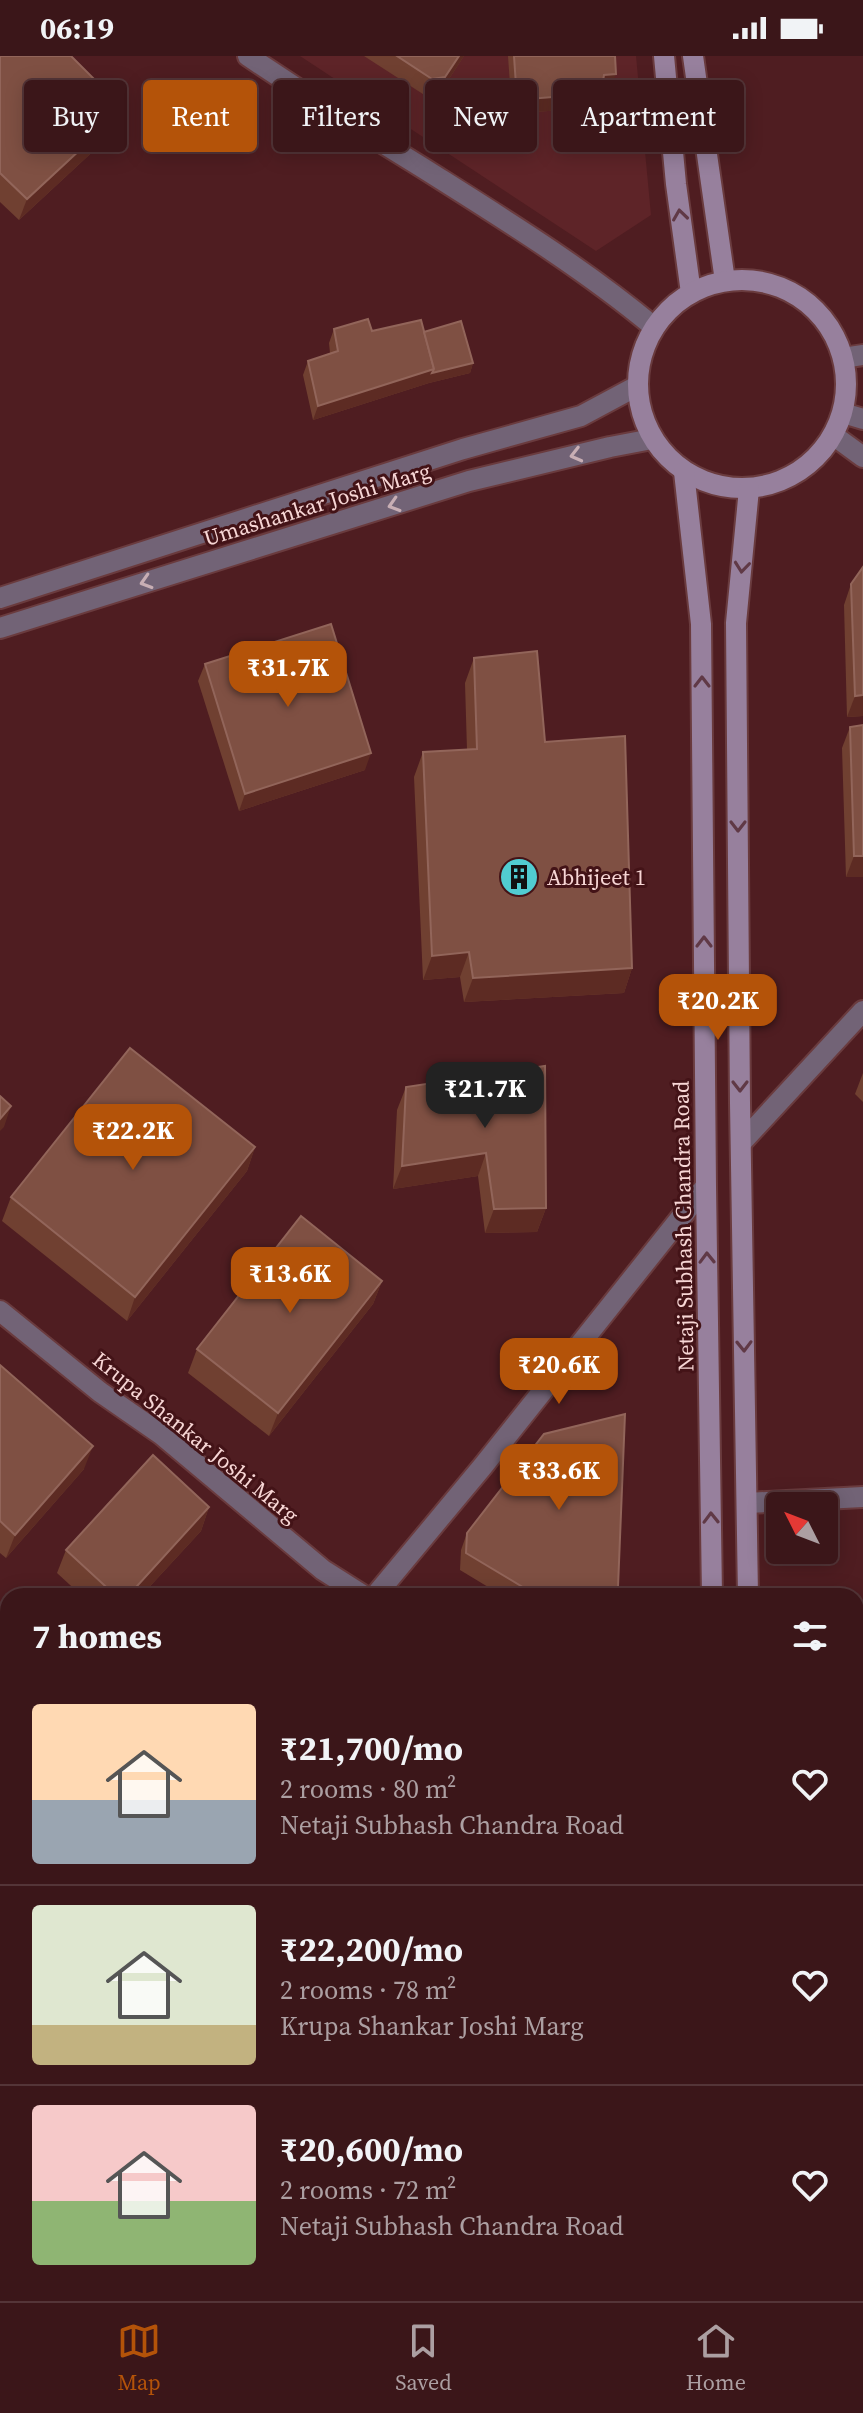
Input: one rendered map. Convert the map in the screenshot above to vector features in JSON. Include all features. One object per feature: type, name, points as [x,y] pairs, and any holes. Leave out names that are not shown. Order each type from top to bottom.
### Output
[{"type":"main road","points":[[664,56],[676,184],[691,293]]},
{"type":"main road","points":[[693,56],[725,281]]},
{"type":"main road","points":[[756,280],[786,289],[812,306],[853,356],[843,413],[833,435],[812,462],[783,481],[749,489],[715,486],[684,472],[667,458],[652,439],[641,414],[637,386],[641,355],[654,327],[671,308],[691,293],[725,281],[756,280]]},
{"type":"main road","name":"Netaji Subhash Chandra Road","points":[[684,472],[701,624],[712,1588]]},
{"type":"main road","points":[[748,1588],[736,623],[749,489]]},
{"type":"street","points":[[248,56],[502,218],[618,297],[654,327]]},
{"type":"street","name":"Umashankar Joshi Marg","points":[[0,598],[463,449],[581,416],[637,386]]},
{"type":"street","points":[[843,413],[863,419]]},
{"type":"street","points":[[833,435],[863,457]]},
{"type":"street","name":"Umashankar Joshi Marg","points":[[0,628],[469,481],[652,439]]},
{"type":"street","points":[[741,1143],[863,1011]]},
{"type":"street","points":[[382,1588],[706,1186]]},
{"type":"street","name":"Krupa Shankar Joshi Marg","points":[[0,1311],[100,1392],[162,1435],[323,1570],[351,1588]]},
{"type":"street","points":[[747,1503],[863,1497]]},
{"type":"shaded area","points":[[300,56],[636,56],[638,80],[553,80],[553,152],[645,152],[651,215],[596,251],[446,152],[537,152],[537,80],[425,80],[425,138],[409,128],[409,80],[336,80]]},
{"type":"building","points":[[0,56],[71,56],[95,80],[24,80],[24,152],[78,152],[27,199],[0,173]]},
{"type":"building","points":[[397,56],[459,56],[445,77],[432,79]]},
{"type":"building","points":[[514,56],[615,56],[616,74],[604,75],[603,80],[553,80],[553,97],[537,98],[537,80],[516,80]]},
{"type":"building","points":[[368,319],[372,331],[421,320],[434,369],[318,406],[308,361],[338,351],[334,329]]},
{"type":"building","points":[[461,321],[473,363],[432,373],[434,369],[424,332]]},
{"type":"building","points":[[863,567],[863,695],[855,696],[851,584]]},
{"type":"building","points":[[331,624],[371,753],[245,794],[205,664]]},
{"type":"building","name":"Abhijeet 1","points":[[537,651],[545,742],[625,736],[632,968],[473,978],[469,952],[432,956],[423,752],[477,749],[474,658]]},
{"type":"building","points":[[863,725],[863,856],[854,856],[850,727]]},
{"type":"building","points":[[130,1048],[255,1147],[135,1297],[11,1197]]},
{"type":"building","points":[[545,1066],[546,1208],[494,1209],[486,1153],[402,1166],[406,1087]]},
{"type":"building","points":[[0,1096],[11,1106],[0,1119]]},
{"type":"building","points":[[301,1216],[382,1281],[278,1413],[197,1349]]},
{"type":"building","points":[[0,1365],[93,1446],[15,1535],[0,1521]]},
{"type":"building","points":[[625,1414],[618,1587],[524,1588],[466,1553],[467,1533],[544,1434]]},
{"type":"building","points":[[153,1455],[209,1507],[135,1588],[107,1588],[66,1550]]},
{"type":"place","name":"Abhijeet 1","points":[[519,877]]}]
